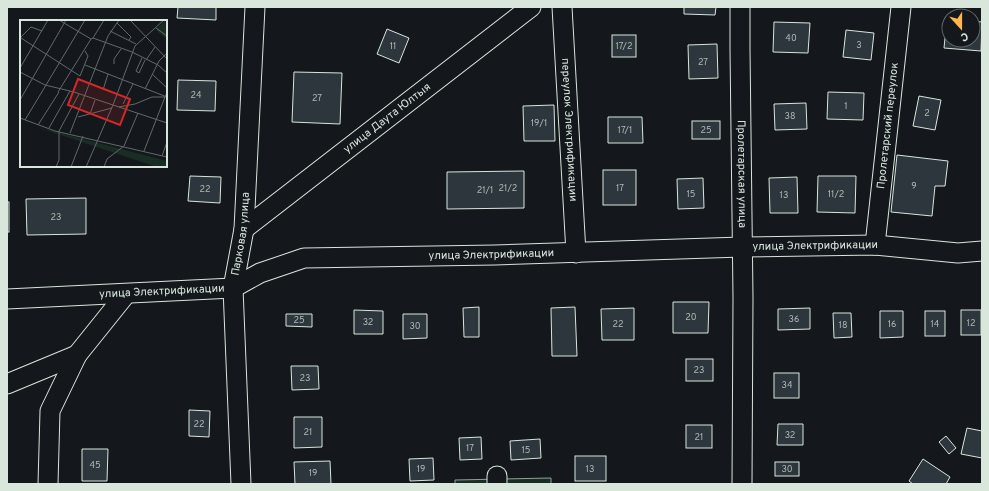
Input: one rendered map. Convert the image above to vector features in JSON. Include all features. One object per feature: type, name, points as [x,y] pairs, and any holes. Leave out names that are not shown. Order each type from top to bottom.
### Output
[{"type":"street","name":"Парковая улица","points":[[241,484],[233,288],[244,229],[255,7]]},
{"type":"street","name":"улица Даута Юлтыя","points":[[244,229],[531,7]]},
{"type":"street","name":"переулок Электрификации","points":[[562,7],[576,253]]},
{"type":"street","name":"Пролетарская улица","points":[[740,7],[742,484]]},
{"type":"street","name":"Пролетарский переулок","points":[[874,245],[901,7]]},
{"type":"street","name":"улица Электрификации","points":[[7,299],[233,288],[260,273],[304,258],[495,255],[742,247],[874,245],[958,253],[982,251]]},
{"type":"street","points":[[48,484],[50,411],[77,355],[126,294]]},
{"type":"street","points":[[7,384],[77,355]]},
{"type":"green space","points":[[551,478],[551,484],[455,484],[455,480]]},
{"type":"building","points":[[178,7],[216,7],[216,20],[177,18]]},
{"type":"building","points":[[684,7],[716,7],[715,15],[684,14]]},
{"type":"building","points":[[774,22],[810,23],[808,53],[773,52]]},
{"type":"building","points":[[981,22],[982,22],[981,51],[944,48],[981,48]]},
{"type":"building","points":[[387,29],[409,38],[399,63],[377,54]]},
{"type":"building","points":[[846,30],[874,33],[871,60],[843,57]]},
{"type":"building","points":[[612,35],[636,35],[636,57],[612,57]]},
{"type":"building","points":[[717,44],[718,78],[689,79],[688,45]]},
{"type":"building","points":[[294,72],[342,73],[340,124],[292,122]]},
{"type":"building","points":[[178,80],[216,81],[215,111],[177,110]]},
{"type":"building","points":[[828,92],[864,93],[863,120],[827,119]]},
{"type":"building","points":[[919,96],[941,100],[935,130],[913,126]]},
{"type":"building","points":[[806,103],[807,129],[775,130],[774,104]]},
{"type":"building","points":[[554,105],[555,141],[524,141],[523,106]]},
{"type":"building","points":[[608,117],[642,117],[643,143],[608,143]]},
{"type":"building","points":[[692,121],[720,121],[720,139],[692,139]]},
{"type":"building","points":[[897,155],[948,161],[945,186],[935,186],[932,216],[891,212]]},
{"type":"building","points":[[603,170],[636,170],[636,205],[603,205]]},
{"type":"building","points":[[524,171],[524,208],[447,209],[447,172]]},
{"type":"building","points":[[190,176],[221,177],[220,203],[188,201]]},
{"type":"building","points":[[818,176],[856,176],[855,213],[817,212]]},
{"type":"building","points":[[797,177],[798,213],[770,213],[769,178]]},
{"type":"building","points":[[703,178],[704,208],[678,209],[677,179]]},
{"type":"building","points":[[86,198],[86,234],[27,235],[26,199]]},
{"type":"building","points":[[7,202],[9,202],[9,232],[7,232]]},
{"type":"building","points":[[673,302],[709,302],[708,333],[673,333]]},
{"type":"building","points":[[479,307],[479,337],[464,337],[463,308]]},
{"type":"building","points":[[575,307],[577,356],[552,356],[551,308]]},
{"type":"building","points":[[634,308],[634,340],[602,340],[601,309]]},
{"type":"building","points":[[810,308],[810,329],[778,330],[778,309]]},
{"type":"building","points":[[354,310],[383,311],[383,334],[354,334]]},
{"type":"building","points":[[961,310],[981,310],[981,335],[961,335]]},
{"type":"building","points":[[880,311],[903,311],[903,337],[880,338]]},
{"type":"building","points":[[925,311],[945,311],[945,336],[925,336]]},
{"type":"building","points":[[833,313],[851,313],[852,337],[834,338]]},
{"type":"building","points":[[286,314],[312,314],[312,327],[286,326]]},
{"type":"building","points":[[403,314],[427,314],[427,338],[403,339]]},
{"type":"building","points":[[686,359],[713,359],[713,381],[686,381]]},
{"type":"building","points":[[291,366],[318,366],[319,389],[292,390]]},
{"type":"building","points":[[774,373],[799,373],[799,398],[774,398]]},
{"type":"building","points":[[189,410],[210,411],[209,437],[189,436]]},
{"type":"building","points":[[294,417],[322,417],[322,447],[294,448]]},
{"type":"building","points":[[778,424],[803,424],[803,445],[777,445]]},
{"type":"building","points":[[686,425],[712,425],[712,448],[686,448]]},
{"type":"building","points":[[967,428],[982,431],[982,458],[961,454]]},
{"type":"building","points":[[946,436],[956,448],[949,454],[939,442]]},
{"type":"building","points":[[481,437],[482,459],[460,460],[459,438]]},
{"type":"building","points":[[540,439],[541,458],[511,460],[510,441]]},
{"type":"building","points":[[82,449],[108,449],[107,481],[82,481]]},
{"type":"building","points":[[575,456],[606,456],[606,481],[575,481]]},
{"type":"building","points":[[433,458],[434,480],[410,481],[409,459]]},
{"type":"building","points":[[923,459],[950,477],[946,484],[913,484],[909,481]]},
{"type":"building","points":[[330,461],[331,484],[295,484],[294,462]]},
{"type":"building","points":[[775,462],[799,462],[799,476],[775,476]]}]
